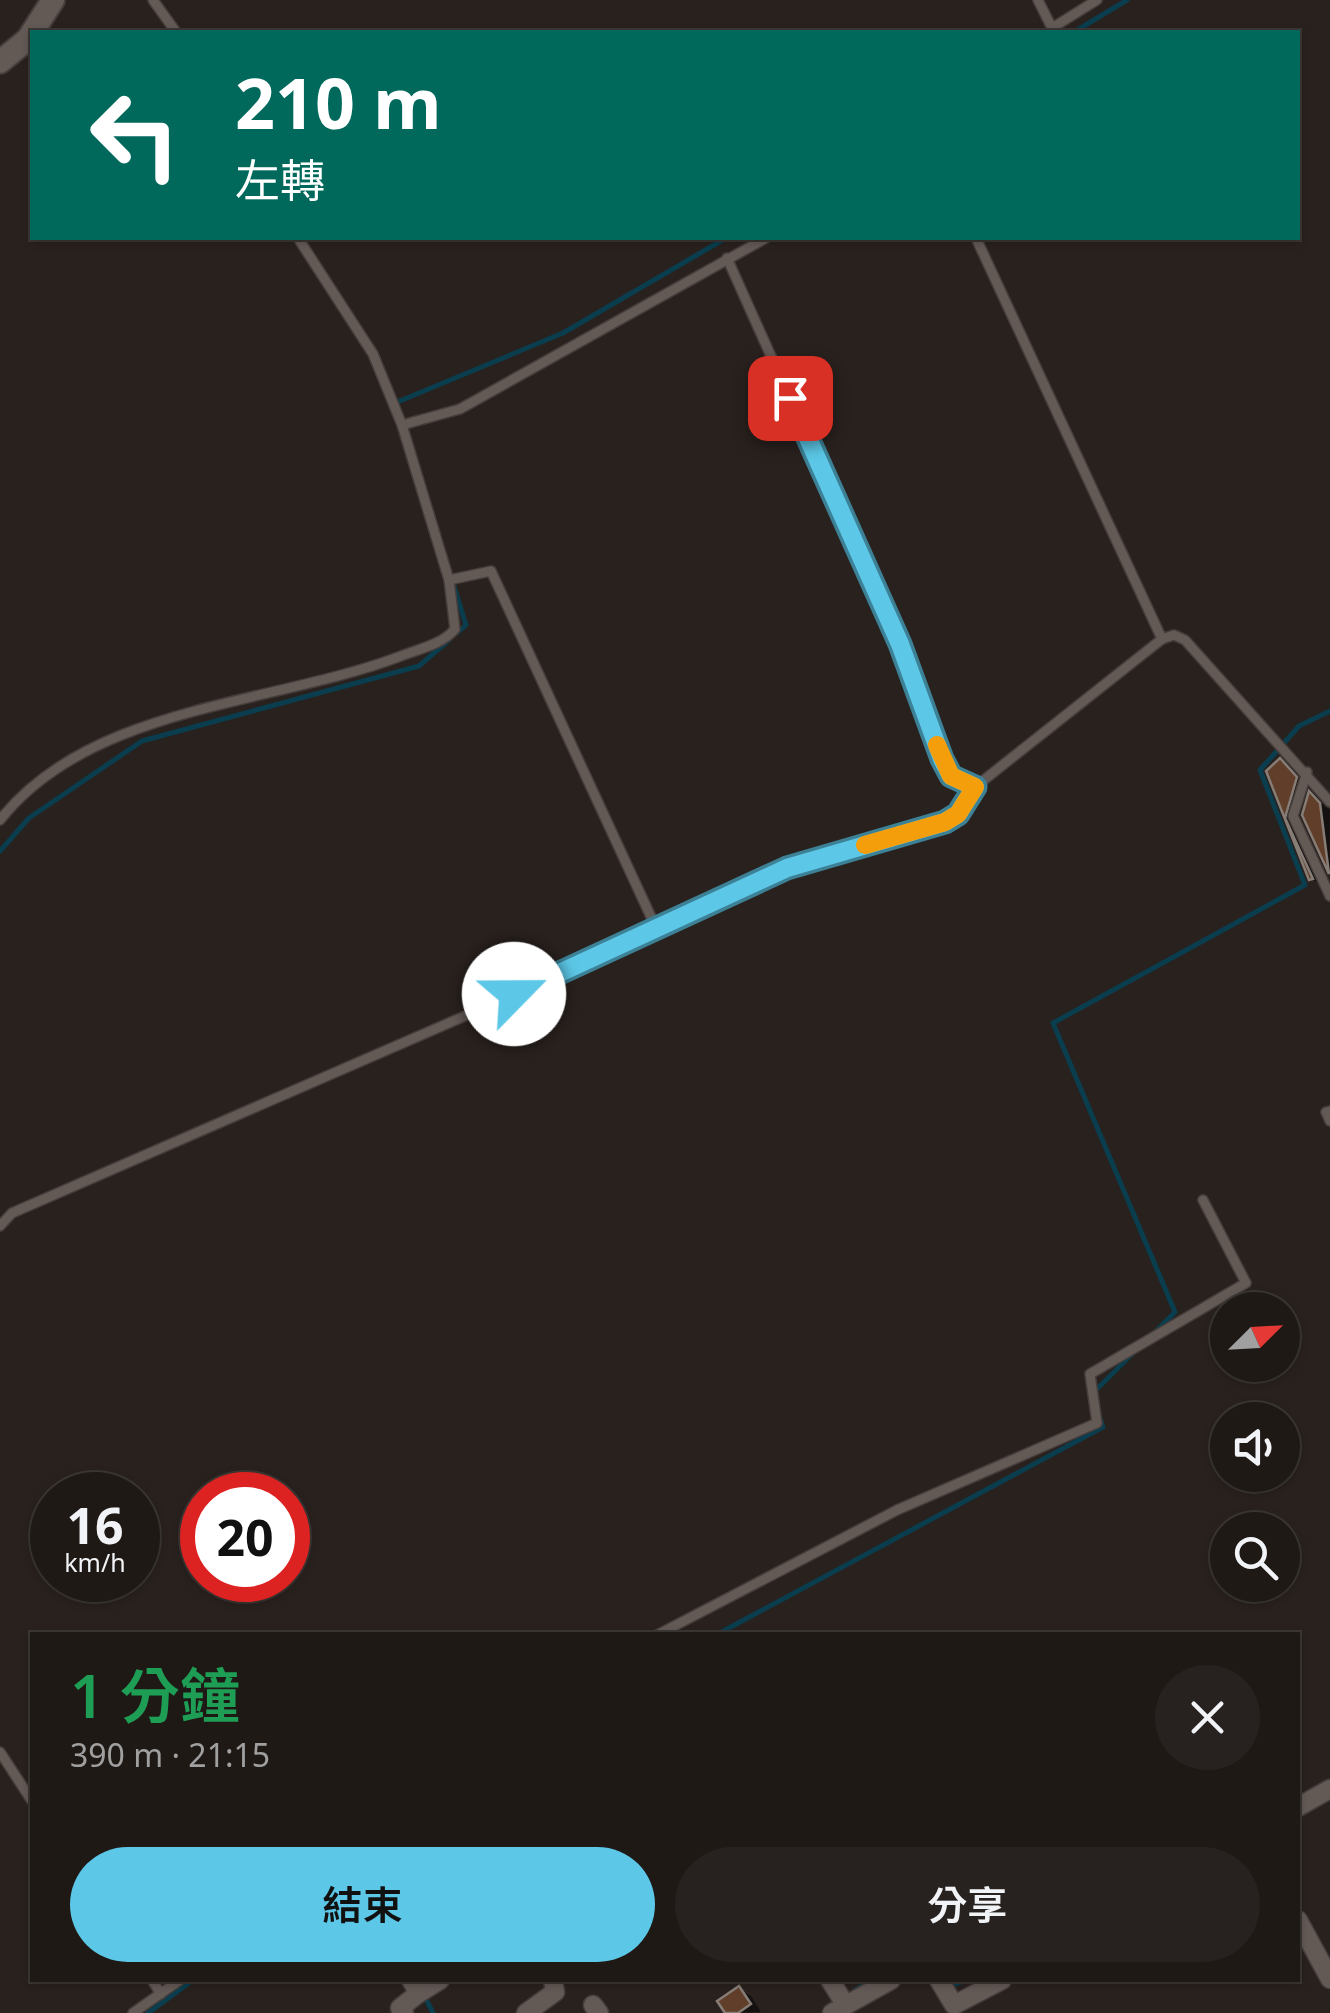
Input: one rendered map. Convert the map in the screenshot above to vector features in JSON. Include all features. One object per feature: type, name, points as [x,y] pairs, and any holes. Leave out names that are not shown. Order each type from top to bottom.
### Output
[{"type":"street","points":[[33,30],[53,0]]},
{"type":"street","points":[[0,62],[30,35]]},
{"type":"street","points":[[1300,1806],[1330,1790]]},
{"type":"street","points":[[1300,1924],[1330,1979]]},
{"type":"street","points":[[526,2013],[555,1992],[553,1982]]},
{"type":"street","points":[[831,1982],[838,2008],[887,1982]]},
{"type":"street","points":[[940,1982],[954,2006],[998,1982]]},
{"type":"street","points":[[404,2013],[400,2008],[415,1987]]},
{"type":"lane","points":[[153,0],[175,30]]},
{"type":"lane","points":[[1038,0],[1053,30],[1096,0]]},
{"type":"lane","points":[[0,820],[30,788],[138,726],[351,675],[447,638],[457,624],[449,580],[402,425],[372,354],[299,240]]},
{"type":"lane","points":[[402,425],[460,409],[762,240]]},
{"type":"lane","points":[[977,240],[1162,639]]},
{"type":"lane","points":[[726,258],[900,644],[942,759],[951,776],[975,787]]},
{"type":"lane","points":[[449,580],[491,571],[658,932]]},
{"type":"lane","points":[[0,1226],[12,1212],[658,932],[787,868],[945,822],[958,814],[975,787],[1162,639],[1174,635],[1185,640],[1330,802]]},
{"type":"lane","points":[[1307,772],[1293,816],[1330,896]]},
{"type":"lane","points":[[1330,1110],[1326,1112],[1330,1120]]},
{"type":"lane","points":[[663,1632],[897,1510],[1097,1423],[1090,1374],[1246,1284],[1203,1200]]},
{"type":"lane","points":[[0,1752],[30,1798]]},
{"type":"lane","points":[[153,1982],[162,1994]]},
{"type":"lane","points":[[133,2013],[177,1982]]},
{"type":"building","points":[[1280,758],[1297,777],[1285,818],[1313,879],[1309,880],[1266,771]]},
{"type":"building","points":[[1309,791],[1320,803],[1329,874],[1302,815]]},
{"type":"building","points":[[739,1986],[751,2004],[738,2013],[725,2013],[717,2001]]},
{"type":"waterway","points":[[1077,30],[1127,0]]},
{"type":"waterway","points":[[395,403],[563,333],[723,240]]},
{"type":"waterway","points":[[452,580],[466,625],[457,633]]},
{"type":"waterway","points":[[0,851],[29,818],[142,741],[419,666],[449,640]]},
{"type":"waterway","points":[[1152,1335],[1175,1312],[1053,1023],[1305,885],[1260,770],[1299,726],[1330,711]]},
{"type":"waterway","points":[[1095,1391],[1133,1353]]},
{"type":"waterway","points":[[722,1632],[1103,1427],[1099,1415]]},
{"type":"waterway","points":[[148,2013],[190,1982]]},
{"type":"waterway","points":[[854,1991],[869,1982]]},
{"type":"waterway","points":[[947,1987],[961,1982]]},
{"type":"waterway","points":[[423,1993],[433,2013]]},
{"type":"slow traffic","points":[[865,845],[945,822],[958,814],[975,787],[951,776],[937,745]]},
{"type":"route","points":[[514,994],[658,932],[787,868],[945,822],[958,814],[975,787],[951,776],[942,759],[900,644],[790,398]]}]
